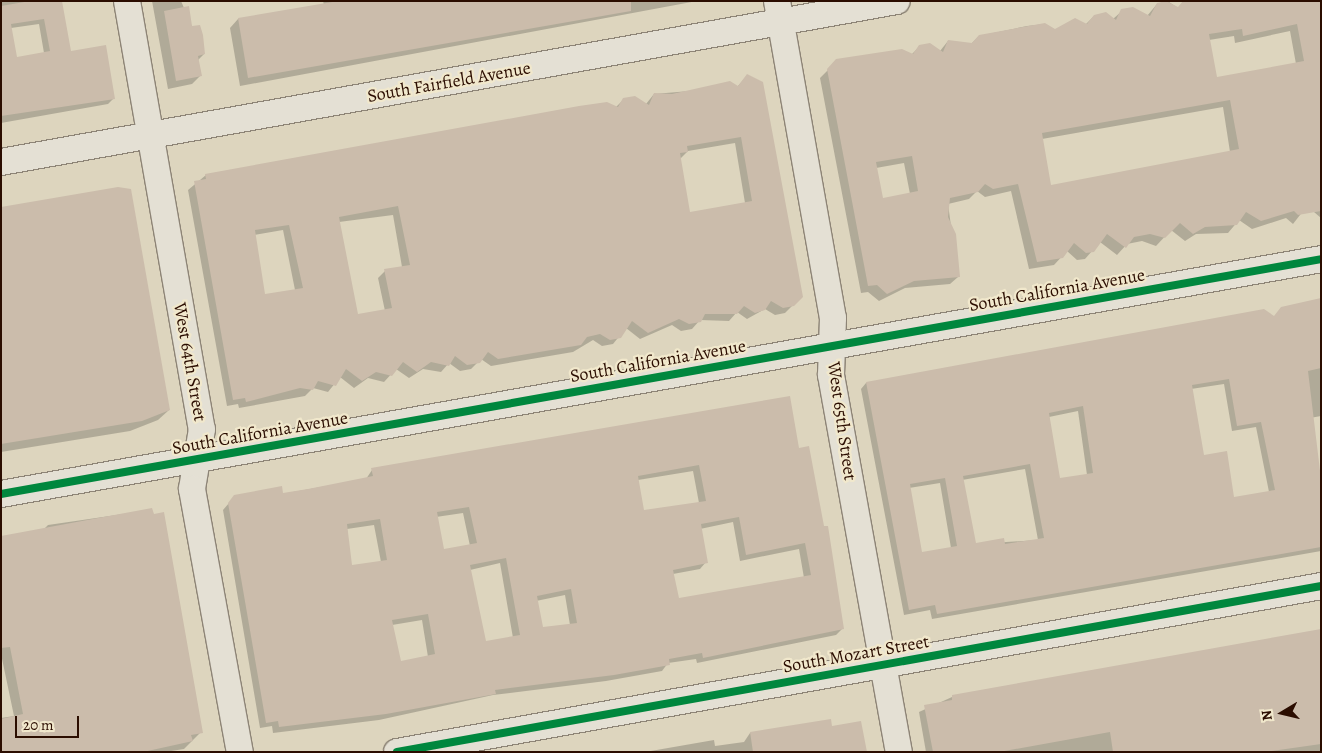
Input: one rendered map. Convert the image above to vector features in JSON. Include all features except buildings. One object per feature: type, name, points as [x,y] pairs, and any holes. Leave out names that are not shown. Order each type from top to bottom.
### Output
[{"type":"street","name":"West 64th Street","points":[[126,1],[202,429],[192,489],[240,752]]},
{"type":"street","name":"South Fairfield Avenue","points":[[1,162],[150,135],[779,12],[897,1]]},
{"type":"street","name":"West 65th Street","points":[[779,12],[833,318],[831,375],[899,752]]},
{"type":"street","name":"South California Avenue","points":[[1,494],[1321,259]]},
{"type":"street","name":"South Mozart Street","points":[[397,752],[1321,586]]},
{"type":"cycle path","points":[[1,494],[1321,259]]},
{"type":"cycle path","points":[[397,752],[1321,586]]}]
